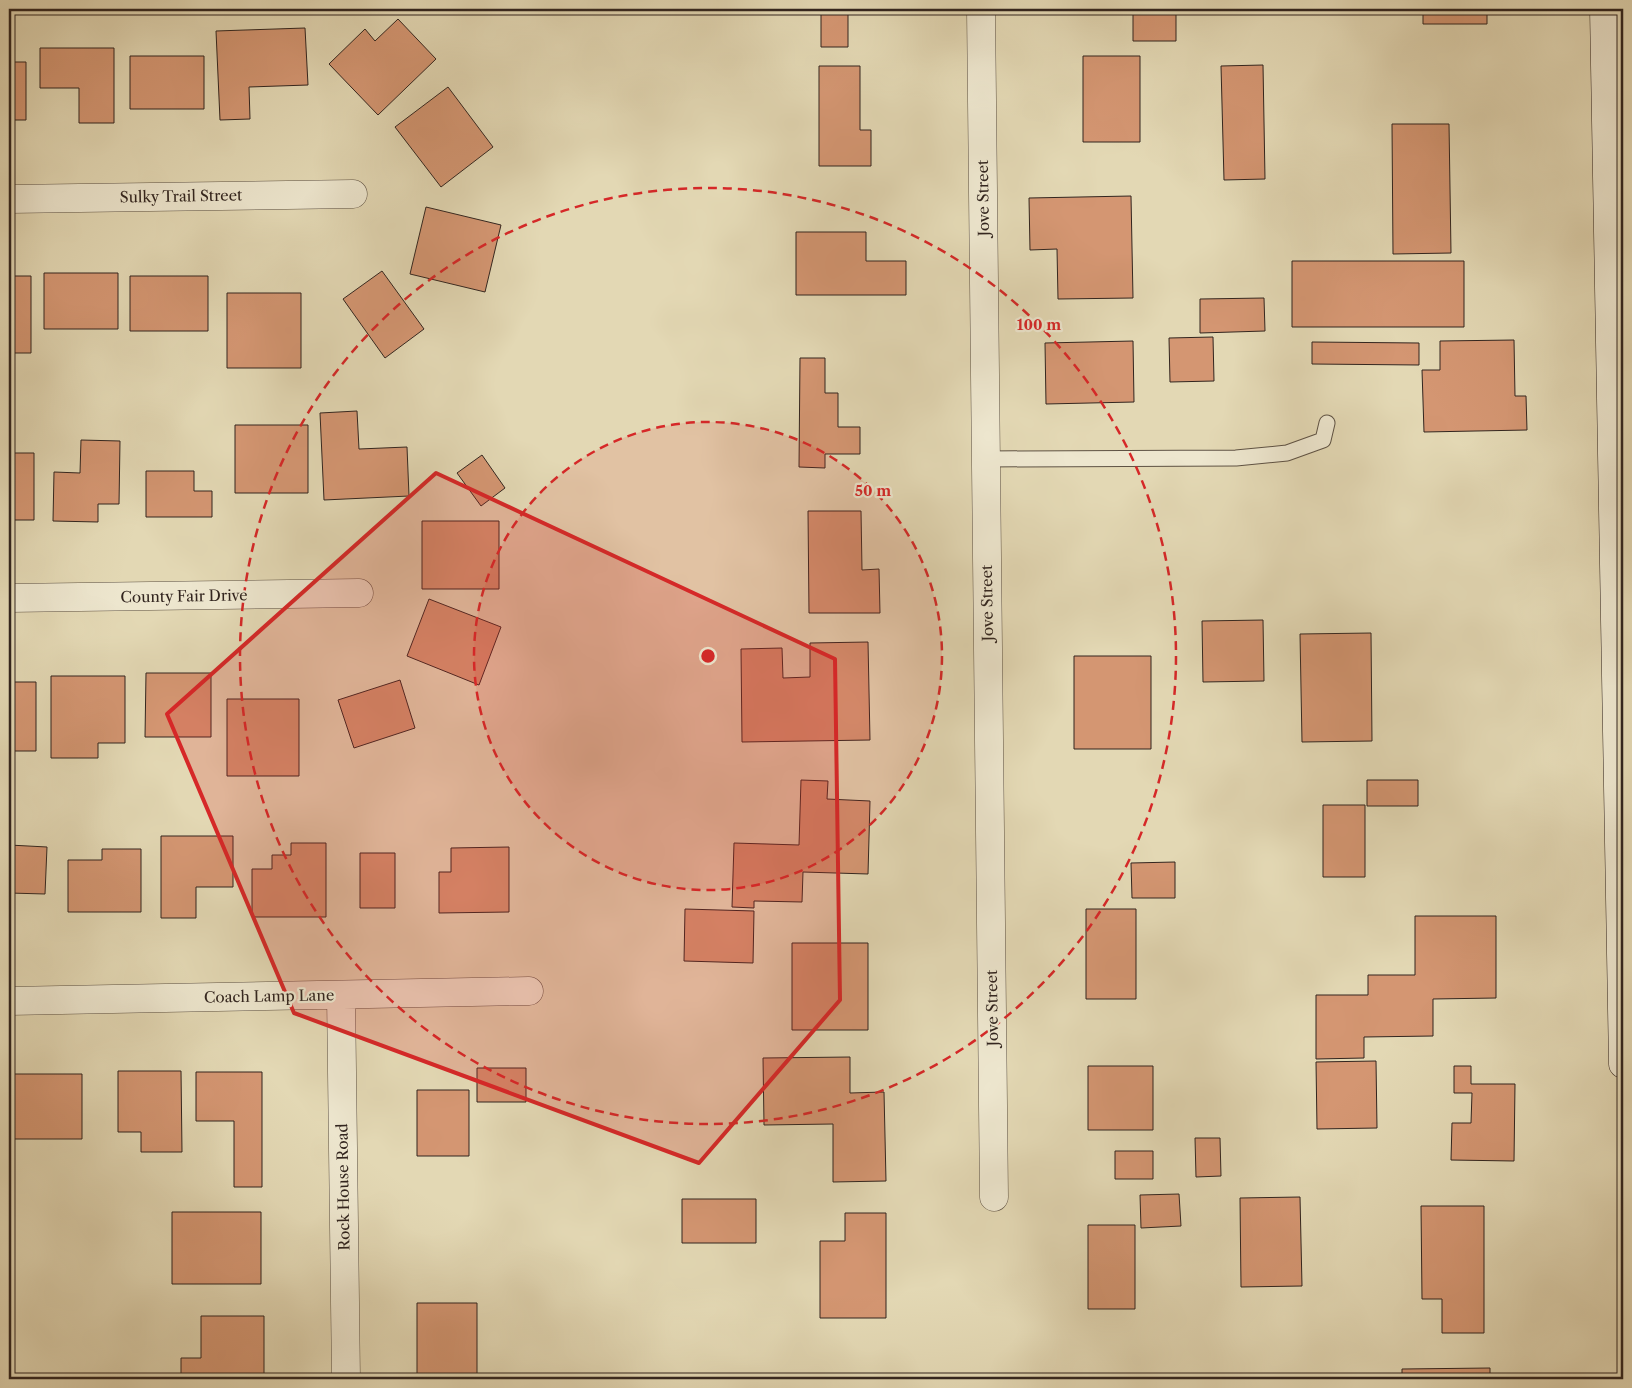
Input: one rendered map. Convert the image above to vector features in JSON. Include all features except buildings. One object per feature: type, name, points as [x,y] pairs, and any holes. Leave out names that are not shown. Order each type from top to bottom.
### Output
[{"type":"street","name":"Jove Street","points":[[981,9],[994,1197]]},
{"type":"street","points":[[1604,9],[1623,1064]]},
{"type":"street","name":"Sulky Trail Street","points":[[9,199],[353,194]]},
{"type":"street","name":"County Fair Drive","points":[[9,598],[359,593]]},
{"type":"street","name":"Coach Lamp Lane","points":[[9,1001],[529,991]]},
{"type":"street","name":"Rock House Road","points":[[341,995],[346,1379]]},
{"type":"lane","points":[[986,460],[1236,458],[1287,453],[1323,440],[1327,423]]},
{"type":"highlighted area","points":[[436,473],[835,659],[840,1000],[699,1163],[294,1013],[167,714]]}]
